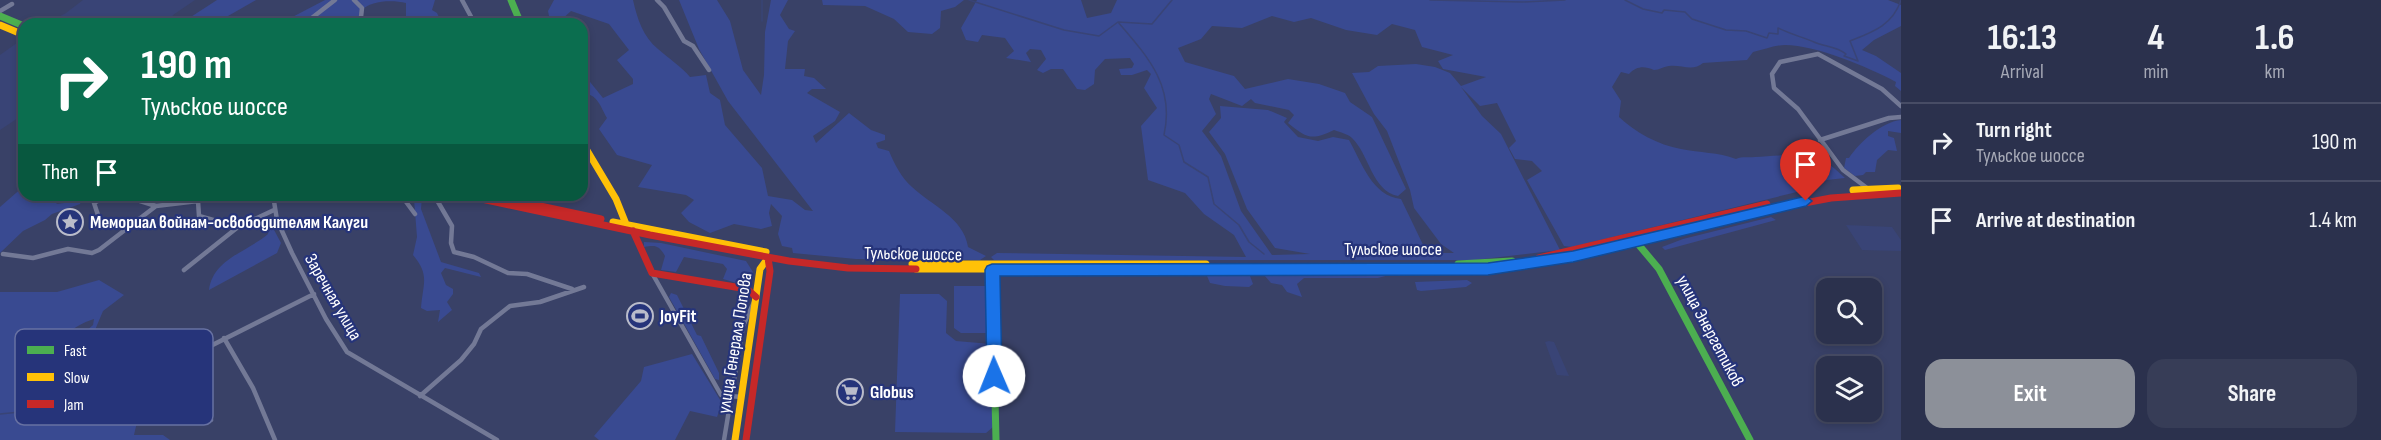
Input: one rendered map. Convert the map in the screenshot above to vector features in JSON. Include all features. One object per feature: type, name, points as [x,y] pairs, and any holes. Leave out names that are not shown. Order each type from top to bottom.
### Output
[{"type":"main road","points":[[511,0],[518,18]]},
{"type":"main road","points":[[0,14],[18,23]]},
{"type":"main road","points":[[0,25],[18,32]]},
{"type":"main road","points":[[588,152],[622,211],[626,224]]},
{"type":"main road","name":"Тульское шоссе","points":[[491,201],[748,254],[848,263],[1488,269],[1551,261],[1802,196],[1901,188]]},
{"type":"main road","name":"Тульское шоссе","points":[[1634,239],[1806,201],[1860,194],[1901,193]]},
{"type":"main road","name":"Тульское шоссе","points":[[526,201],[787,260],[848,268],[989,264]]},
{"type":"main road","points":[[610,221],[618,217],[622,211]]},
{"type":"main road","points":[[633,231],[652,273],[747,289],[756,298]]},
{"type":"main road","points":[[640,244],[643,238],[650,234]]},
{"type":"main road","name":"улица Энергетиков","points":[[1634,239],[1659,269],[1750,440]]},
{"type":"main road","points":[[748,254],[758,260],[760,269]]},
{"type":"main road","name":"улица Генерала Попова","points":[[735,440],[760,269],[769,255]]},
{"type":"main road","name":"улица Генерала Попова","points":[[746,440],[770,270],[769,255]]},
{"type":"main road","points":[[770,270],[780,262],[787,260]]},
{"type":"main road","points":[[989,264],[996,440]]},
{"type":"main road","points":[[758,286],[768,286]]},
{"type":"street","points":[[312,18],[335,0]]},
{"type":"street","points":[[354,0],[362,8],[360,18]]},
{"type":"street","points":[[462,0],[472,18]]},
{"type":"street","points":[[657,0],[664,7],[684,41],[693,46],[709,69]]},
{"type":"street","points":[[0,14],[12,4]]},
{"type":"street","points":[[1868,189],[1844,170],[1798,109],[1774,88],[1772,74],[1780,62],[1818,54],[1882,89],[1901,106]]},
{"type":"street","points":[[1820,140],[1889,118],[1901,117]]},
{"type":"street","points":[[95,201],[93,202],[99,218]]},
{"type":"street","points":[[140,201],[156,206],[198,201],[199,216],[238,227]]},
{"type":"street","name":"Заречная улица","points":[[273,201],[274,210],[292,253],[326,320],[347,352],[497,440]]},
{"type":"street","points":[[405,201],[415,214]]},
{"type":"street","points":[[437,201],[452,226],[451,243],[454,252],[474,256],[508,273],[527,274],[572,289]]},
{"type":"street","points":[[3,254],[33,258],[68,249],[92,254],[156,206]]},
{"type":"street","points":[[184,270],[238,227],[274,210]]},
{"type":"street","points":[[652,273],[721,395],[730,398],[741,397]]},
{"type":"street","points":[[420,396],[461,360],[482,329],[510,306],[540,302],[584,286]]},
{"type":"street","points":[[213,344],[314,294]]},
{"type":"street","points":[[724,440],[743,326],[756,298]]},
{"type":"street","points":[[224,338],[253,388],[275,440]]},
{"type":"shaded area","points":[[83,0],[195,0],[171,18],[57,18]]},
{"type":"shaded area","points":[[217,0],[256,0],[224,18],[189,18]]},
{"type":"shaded area","points":[[325,0],[435,0],[432,10],[439,18],[406,18],[406,3],[388,1],[365,7],[358,18],[290,18]]},
{"type":"shaded area","points":[[554,0],[633,0],[641,27],[648,39],[690,77],[706,75],[710,93],[720,100],[725,125],[762,168],[768,196],[792,200],[805,210],[813,211],[728,101],[699,49],[679,0],[717,0],[730,21],[743,70],[761,95],[765,32],[771,0],[788,0],[780,15],[789,29],[795,31],[788,41],[785,69],[805,69],[804,76],[814,78],[826,89],[812,89],[807,93],[840,112],[835,121],[813,136],[816,143],[849,113],[871,130],[885,135],[885,140],[876,143],[878,148],[889,151],[908,183],[954,220],[965,237],[968,247],[986,256],[980,260],[856,259],[793,253],[792,248],[782,246],[778,234],[782,216],[771,204],[769,213],[772,226],[761,229],[734,224],[710,233],[689,222],[681,213],[694,200],[686,195],[638,187],[652,165],[617,155],[599,129],[607,118],[595,98],[588,94],[588,79],[603,98],[633,84],[633,79],[617,60],[629,50],[609,24],[571,11],[563,18],[555,18],[549,16],[548,11]]},
{"type":"shaded area","points":[[822,0],[964,0],[955,7],[941,11],[940,28],[932,34],[908,32],[894,19],[865,6],[823,5]]},
{"type":"shaded area","points":[[977,0],[1081,0],[1087,18],[1111,13],[1117,0],[1888,0],[1901,5],[1901,26],[1874,40],[1862,50],[1876,56],[1901,73],[1901,91],[1895,86],[1896,82],[1857,64],[1811,49],[1785,45],[1753,52],[1747,60],[1703,63],[1695,67],[1669,66],[1654,70],[1641,67],[1629,74],[1621,72],[1612,87],[1621,101],[1619,117],[1632,128],[1655,141],[1672,147],[1736,159],[1784,155],[1804,156],[1830,165],[1845,178],[1827,180],[1801,191],[1572,247],[1564,246],[1527,180],[1542,171],[1532,161],[1515,159],[1509,148],[1516,141],[1497,103],[1480,106],[1461,87],[1482,116],[1501,134],[1560,250],[1475,260],[994,260],[991,257],[997,253],[1246,257],[1234,235],[1204,214],[1185,193],[1148,180],[1141,126],[1157,108],[1144,88],[1151,74],[1147,70],[1132,75],[1121,75],[1119,69],[1132,68],[1134,64],[1130,58],[1105,59],[1095,70],[1094,84],[1085,90],[1077,89],[1063,69],[1051,69],[1043,73],[1037,70],[1046,59],[1041,50],[1030,49],[1026,53],[1031,62],[1006,58],[1014,51],[1005,38],[982,35],[978,42],[966,40],[961,28]],"holes":[[[1272,16],[1294,22],[1311,18],[1346,30],[1377,35],[1392,24],[1415,30],[1422,47],[1453,55],[1438,61],[1443,69],[1486,77],[1461,86],[1450,73],[1435,67],[1416,64],[1378,66],[1369,72],[1352,73],[1374,114],[1387,131],[1410,190],[1414,208],[1441,244],[1454,253],[1427,253],[1401,199],[1391,197],[1375,185],[1349,140],[1333,137],[1318,141],[1298,137],[1284,122],[1287,118],[1268,110],[1220,106],[1221,118],[1209,132],[1225,154],[1247,209],[1275,248],[1310,254],[1272,255],[1241,211],[1221,156],[1202,131],[1216,114],[1209,99],[1211,94],[1242,106],[1251,99],[1255,103],[1289,110],[1294,115],[1288,123],[1305,135],[1320,136],[1334,130],[1348,135],[1358,145],[1382,187],[1398,196],[1406,189],[1372,117],[1350,102],[1345,93],[1319,84],[1288,79],[1245,89],[1234,76],[1185,62],[1178,48],[1201,39],[1212,26],[1242,28]]]},
{"type":"shaded area","points":[[18,42],[18,118],[0,130],[0,55]]},
{"type":"shaded area","points":[[1901,120],[1901,133],[1888,131],[1888,136],[1894,138],[1897,151],[1888,150],[1877,160],[1875,172],[1855,176],[1844,168],[1846,158],[1849,158],[1871,134],[1886,125]]},
{"type":"shaded area","points":[[18,191],[18,201],[59,201],[56,204],[81,201],[80,204],[52,214],[23,231],[0,253],[0,207]]},
{"type":"shaded area","points":[[414,201],[422,201],[421,209],[441,262],[479,273],[481,277],[445,268],[441,273],[446,285],[453,289],[453,294],[447,302],[452,310],[438,322],[440,310],[427,311],[421,308],[424,274],[413,255],[417,237]]},
{"type":"shaded area","points":[[1771,217],[1776,220],[1665,250],[1662,247],[1683,239]]},
{"type":"shaded area","points":[[1846,225],[1892,227],[1901,240],[1901,251],[1862,250]]},
{"type":"shaded area","points":[[272,226],[281,243],[277,253],[209,290],[212,279],[224,263],[268,234]]},
{"type":"shaded area","points":[[644,242],[661,243],[746,261],[753,272],[747,286],[723,279],[727,269],[723,264],[684,257],[676,272],[661,270],[665,256],[663,252],[656,247],[644,247]]},
{"type":"shaded area","points":[[1381,271],[1389,275],[1378,278],[1304,278],[1297,284],[1302,297],[1287,292],[1282,285],[1271,283],[1264,275],[1265,272]]},
{"type":"shaded area","points":[[1210,274],[1250,276],[1253,284],[1249,287],[1210,283],[1207,276]]},
{"type":"shaded area","points":[[99,280],[124,295],[103,311],[95,329],[89,329],[93,325],[94,319],[73,329],[15,329],[15,425],[136,425],[134,435],[163,435],[170,440],[0,440],[0,292],[57,292]]},
{"type":"shaded area","points":[[1467,280],[1472,283],[1466,287],[1421,291],[1417,290],[1415,282]]},
{"type":"shaded area","points":[[954,286],[986,286],[986,333],[961,333],[954,328]]},
{"type":"shaded area","points":[[671,293],[677,295],[697,335],[701,336],[719,373],[719,380],[715,379],[669,297]]},
{"type":"shaded area","points":[[900,294],[939,294],[947,301],[946,333],[956,341],[991,344],[993,427],[986,433],[895,432]]},
{"type":"shaded area","points":[[1545,342],[1554,342],[1569,376],[1557,375]]},
{"type":"shaded area","points":[[692,354],[722,403],[717,417],[690,411],[675,440],[599,440],[594,436],[641,381],[644,367]]},
{"type":"waterway","points":[[762,0],[762,21]]},
{"type":"waterway","points":[[969,0],[1064,30],[1099,36],[1118,22]]},
{"type":"waterway","points":[[1118,22],[1152,24],[1172,0]]},
{"type":"waterway","points":[[1430,0],[1522,2],[1565,0]]},
{"type":"waterway","points":[[1625,0],[1643,9],[1662,13],[1664,10],[1685,12],[1692,19],[1726,30],[1746,31],[1767,38],[1769,33],[1778,34],[1778,28],[1818,44],[1838,49],[1846,54],[1844,56],[1858,61],[1850,41],[1874,31],[1887,22],[1893,16],[1901,0]]},
{"type":"waterway","points":[[1118,22],[1149,60],[1162,87],[1166,102],[1164,135],[1179,145],[1184,162],[1208,177],[1214,204],[1239,225],[1249,242],[1264,254]]},
{"type":"waterway","points":[[0,414],[15,412]]},
{"type":"traffic: fast","points":[[511,0],[518,18]]},
{"type":"traffic: fast","points":[[0,16],[18,24]]},
{"type":"traffic: fast","points":[[1301,269],[1488,269],[1573,256],[1762,211]]},
{"type":"traffic: fast","points":[[1633,238],[1659,269],[1750,440]]},
{"type":"traffic: fast","points":[[1458,264],[1512,261]]},
{"type":"traffic: fast","points":[[992,270],[996,440]]},
{"type":"traffic: slow","points":[[0,25],[18,32]]},
{"type":"traffic: slow","points":[[588,152],[616,199],[626,224]]},
{"type":"traffic: slow","points":[[1853,190],[1898,188]]},
{"type":"traffic: slow","points":[[613,222],[766,252]]},
{"type":"traffic: slow","points":[[735,440],[760,269],[768,258]]},
{"type":"traffic: slow","points":[[912,264],[1206,264]]},
{"type":"traffic: slow","points":[[916,269],[1301,269]]},
{"type":"traffic: jam","points":[[1762,211],[1831,198],[1901,193]]},
{"type":"traffic: jam","points":[[491,201],[650,235],[789,261],[848,268],[916,269]]},
{"type":"traffic: jam","points":[[517,201],[601,219]]},
{"type":"traffic: jam","points":[[1539,258],[1767,204]]},
{"type":"traffic: jam","points":[[633,231],[652,273],[747,289],[756,297]]},
{"type":"traffic: jam","points":[[746,440],[770,271],[768,258]]},
{"type":"place","name":"Мемориал войнам-освободителям Калуги","points":[[70,222]]},
{"type":"place","name":"JoyFit","points":[[640,316]]},
{"type":"place","name":"Globus","points":[[850,392]]},
{"type":"route","points":[[994,376],[992,270],[1488,269],[1551,261],[1806,201]]}]
